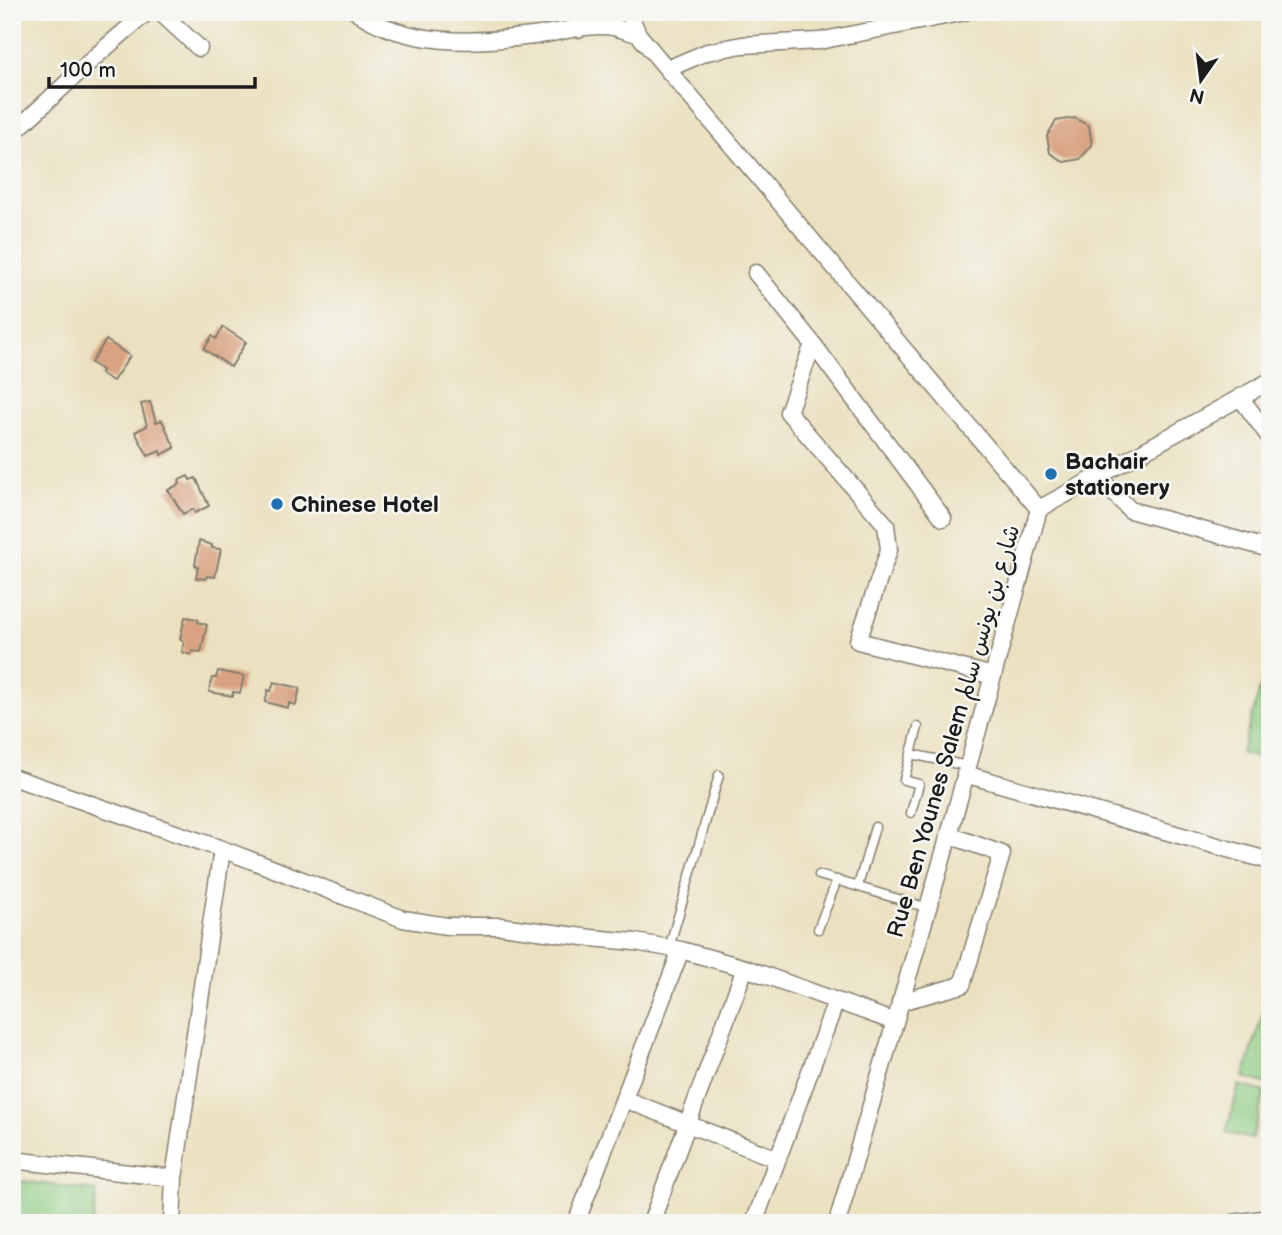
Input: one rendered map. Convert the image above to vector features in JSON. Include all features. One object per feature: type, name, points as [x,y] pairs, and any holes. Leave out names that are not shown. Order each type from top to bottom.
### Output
[{"type":"street","points":[[12,134],[147,12]]},
{"type":"street","points":[[160,12],[199,48]]},
{"type":"street","points":[[357,12],[372,22],[402,33],[445,40],[474,41],[611,27],[638,34]]},
{"type":"street","points":[[579,29],[598,12]]},
{"type":"street","name":"Rue Ben Younes Salem شارع بن يونس سالم","points":[[629,12],[638,34],[1039,509],[949,835],[837,1223]]},
{"type":"street","points":[[667,69],[707,52],[742,45],[819,41],[965,12]]},
{"type":"street","points":[[756,273],[813,344],[943,519]]},
{"type":"street","points":[[813,344],[788,412],[886,525],[889,550],[858,641],[993,676]]},
{"type":"street","points":[[1039,509],[1270,381]]},
{"type":"street","points":[[1240,397],[1270,436]]},
{"type":"street","points":[[1098,476],[1130,510],[1270,549]]},
{"type":"street","points":[[966,770],[1270,861]]},
{"type":"street","points":[[12,777],[222,849],[402,919],[447,926],[501,926],[675,949],[745,968],[895,1022]]},
{"type":"street","points":[[900,1002],[962,985],[1002,854],[949,835]]},
{"type":"street","points":[[173,1223],[174,1178],[222,849]]},
{"type":"street","points":[[576,1223],[624,1099],[675,949]]},
{"type":"street","points":[[651,1223],[745,968]]},
{"type":"street","points":[[754,1223],[836,1001]]},
{"type":"street","points":[[624,1099],[777,1159]]},
{"type":"street","points":[[12,1160],[174,1178]]},
{"type":"street","points":[[1233,1223],[1270,1218]]},
{"type":"lane","points":[[911,813],[919,784],[904,780],[918,727]]},
{"type":"lane","points":[[911,754],[966,770]]},
{"type":"lane","points":[[675,949],[719,775]]},
{"type":"lane","points":[[858,886],[876,827]]},
{"type":"lane","points":[[819,875],[928,908]]},
{"type":"lane","points":[[818,929],[836,880]]},
{"type":"green space","points":[[1270,656],[1270,761],[1241,753]]},
{"type":"green space","points":[[1270,989],[1270,1085],[1244,1077]]},
{"type":"green space","points":[[1239,1085],[1265,1092],[1252,1139],[1226,1133]]},
{"type":"green space","points":[[14,1180],[97,1191],[93,1223],[12,1221]]},
{"type":"building","points":[[1075,118],[1089,126],[1092,145],[1080,159],[1064,162],[1050,153],[1047,136],[1056,121]]},
{"type":"building","points":[[223,327],[246,342],[231,367],[204,349],[212,336],[216,339]]},
{"type":"building","points":[[106,340],[130,356],[113,381],[101,374],[102,370],[91,363]]},
{"type":"building","points":[[150,402],[156,422],[162,420],[175,448],[161,455],[160,451],[148,456],[135,432],[147,426],[141,404]]},
{"type":"building","points":[[188,476],[190,480],[196,478],[209,506],[195,513],[193,509],[183,514],[168,490]]},
{"type":"building","points":[[199,541],[212,545],[212,548],[221,549],[215,577],[196,578]]},
{"type":"building","points":[[185,617],[198,619],[198,622],[207,625],[201,652],[192,651],[191,655],[182,652],[184,641],[180,639]]},
{"type":"building","points":[[218,671],[244,676],[240,693],[233,692],[233,696],[209,692],[212,678],[216,678]]},
{"type":"building","points":[[274,682],[300,688],[296,705],[289,703],[288,708],[265,702],[268,690],[271,691]]},
{"type":"place","name":"Bachair stationery","points":[[1051,474]]},
{"type":"place","name":"Chinese Hotel","points":[[277,504]]}]
